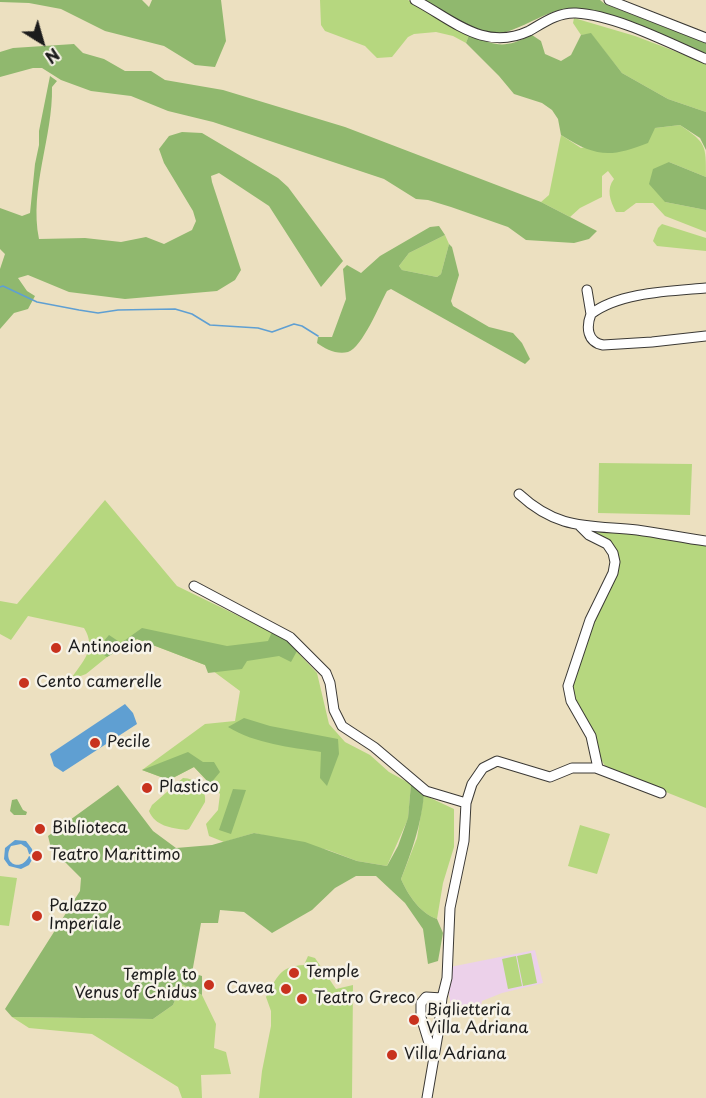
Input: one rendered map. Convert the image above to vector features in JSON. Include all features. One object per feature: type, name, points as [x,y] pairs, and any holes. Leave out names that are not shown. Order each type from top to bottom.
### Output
[{"type":"street","points":[[415,0],[466,29],[489,38],[512,37],[556,17],[577,13],[627,26],[706,58]]},
{"type":"street","points":[[609,0],[706,38]]},
{"type":"street","points":[[591,314],[607,305],[632,298],[706,288]]},
{"type":"street","points":[[587,290],[591,314],[588,332],[593,341],[600,345],[706,336]]},
{"type":"street","points":[[519,494],[548,516],[566,523],[638,530],[706,541]]},
{"type":"street","points":[[579,525],[589,535],[606,544],[612,551],[615,561],[613,573],[590,620],[568,686],[572,700],[591,736],[598,768]]},
{"type":"street","points":[[194,586],[290,637],[327,676],[334,710],[342,726],[374,747],[424,789],[466,803]]},
{"type":"street","points":[[427,1098],[447,976],[450,908],[464,841],[466,803],[476,776],[485,766],[495,761],[503,761],[550,777],[576,767],[598,768],[661,793]]},
{"type":"street","points":[[433,1058],[420,1015],[421,1001],[426,997],[442,998]]},
{"type":"street","points":[[426,1031],[439,1028]]},
{"type":"shaded area","points":[[535,950],[543,983],[502,993],[482,1001],[480,1010],[471,1015],[462,1017],[452,1009],[449,995],[450,967]]},
{"type":"green space","points":[[0,0],[142,0],[149,7],[152,0],[221,0],[226,41],[215,67],[195,65],[164,46],[105,31],[61,9],[29,3],[0,2]]},
{"type":"green space","points":[[320,0],[408,0],[469,35],[466,43],[453,36],[436,32],[414,34],[408,37],[392,57],[377,58],[365,46],[325,31],[321,25]]},
{"type":"green space","points":[[424,0],[600,0],[605,4],[706,43],[706,55],[579,10],[556,11],[506,32],[486,34],[469,28]]},
{"type":"green space","points":[[574,18],[635,36],[706,63],[706,112],[668,99],[622,73],[591,34],[581,35],[573,23]]},
{"type":"green space","points":[[591,33],[622,73],[668,99],[706,112],[706,150],[700,138],[680,125],[655,128],[648,143],[623,151],[603,153],[584,148],[561,135],[558,119],[552,110],[542,103],[514,94],[466,43],[469,35],[494,44],[507,44],[532,35],[541,41],[545,54],[561,61],[571,55],[581,35]]},
{"type":"green space","points":[[74,44],[83,53],[104,59],[125,71],[151,71],[165,80],[223,90],[345,127],[541,202],[597,231],[589,239],[574,243],[526,240],[508,227],[428,200],[416,199],[384,179],[213,122],[168,111],[131,96],[91,91],[61,80],[42,68],[33,68],[0,77],[0,52],[13,48]]},
{"type":"green space","points":[[50,76],[57,81],[52,87],[49,125],[39,182],[37,220],[39,239],[85,238],[121,242],[146,237],[164,244],[192,230],[196,221],[193,211],[164,163],[159,149],[169,136],[182,132],[202,133],[278,178],[288,187],[343,261],[321,287],[269,206],[219,173],[211,176],[241,270],[235,280],[217,291],[125,299],[69,292],[28,275],[18,278],[27,291],[35,296],[28,309],[14,313],[0,329],[0,269],[5,254],[0,249],[0,208],[22,216],[30,213],[39,131]]},
{"type":"green space","points":[[680,125],[703,145],[706,157],[706,177],[669,162],[665,202],[706,210],[706,232],[665,216],[653,203],[636,203],[624,212],[616,212],[610,195],[610,187],[614,179],[608,171],[602,176],[602,197],[580,208],[570,217],[541,202],[549,195],[561,135],[581,148],[655,128]]},
{"type":"green space","points":[[669,162],[706,177],[706,210],[665,202],[649,184],[653,169]]},
{"type":"green space","points":[[662,224],[706,238],[706,251],[657,246],[653,241]]},
{"type":"green space","points":[[439,226],[445,235],[409,253],[399,266],[402,270],[437,277],[441,274],[449,244],[452,247],[459,275],[451,301],[453,306],[489,327],[513,333],[522,343],[530,359],[525,364],[391,289],[387,291],[365,334],[353,349],[344,353],[335,352],[317,343],[318,337],[332,337],[346,299],[343,269],[347,265],[361,273],[380,256],[430,227]]},
{"type":"green space","points":[[445,235],[449,244],[441,274],[437,277],[402,270],[399,266],[409,253]]},
{"type":"green space","points":[[599,463],[692,464],[690,515],[598,513]]},
{"type":"green space","points":[[105,500],[177,586],[284,638],[317,673],[329,724],[345,742],[370,755],[389,772],[411,784],[408,819],[387,866],[357,861],[328,850],[254,833],[224,842],[209,836],[206,824],[218,810],[220,794],[194,767],[169,780],[142,770],[205,724],[235,721],[240,691],[205,665],[137,639],[107,657],[86,674],[70,680],[84,661],[89,649],[88,635],[84,628],[28,616],[11,640],[0,634],[0,601],[17,604]]},
{"type":"green space","points":[[591,532],[658,536],[706,545],[706,808],[608,769],[600,757],[594,733],[574,698],[571,685],[593,622],[618,562]]},
{"type":"green space","points":[[142,628],[227,646],[268,641],[272,632],[284,638],[297,651],[291,662],[279,656],[247,661],[242,669],[208,673],[205,665],[137,639],[107,657],[96,650],[109,635],[121,643]]},
{"type":"green space","points":[[244,718],[270,726],[338,739],[339,754],[327,786],[320,778],[321,752],[262,741],[228,727]]},
{"type":"green space","points":[[188,752],[203,762],[214,762],[220,772],[210,784],[194,767],[169,780],[142,770]]},
{"type":"green space","points":[[183,778],[196,782],[205,798],[205,802],[189,829],[186,830],[159,823],[149,811],[152,805]]},
{"type":"green space","points":[[411,784],[424,795],[416,838],[401,879],[415,903],[437,919],[443,933],[438,961],[428,964],[423,929],[405,903],[376,876],[356,876],[335,888],[312,910],[272,933],[244,912],[220,910],[218,923],[201,923],[192,973],[202,976],[202,995],[182,984],[173,1005],[153,1019],[12,1017],[5,1009],[80,891],[81,878],[66,863],[53,856],[48,836],[118,785],[153,831],[176,848],[212,845],[254,833],[305,842],[357,861],[387,866],[398,846],[408,818]]},
{"type":"green space","points":[[233,789],[246,790],[231,834],[219,830]]},
{"type":"green space","points":[[424,795],[454,809],[454,847],[443,883],[437,919],[415,903],[401,879],[417,838]]},
{"type":"green space","points":[[17,799],[23,810],[27,812],[26,815],[14,815],[10,811],[12,800]]},
{"type":"green space","points":[[580,825],[610,834],[597,874],[568,866]]},
{"type":"green space","points":[[0,876],[17,878],[9,926],[0,925]]},
{"type":"green space","points":[[531,953],[537,983],[523,986],[517,956]]},
{"type":"green space","points":[[308,956],[315,958],[336,989],[353,985],[352,1098],[259,1098],[271,1026],[271,1011],[266,997],[280,974],[289,968],[304,965]]},
{"type":"green space","points":[[516,956],[522,986],[508,989],[502,959]]},
{"type":"green space","points":[[182,984],[202,995],[216,1024],[214,1048],[226,1052],[231,1074],[201,1075],[202,1098],[182,1098],[178,1087],[92,1034],[29,1028],[12,1017],[153,1019],[173,1005]]},
{"type":"water","name":"Pecile","points":[[125,704],[133,713],[137,724],[63,772],[54,766],[50,754]]},
{"type":"water","points":[[15,840],[26,841],[32,849],[33,855],[29,854],[27,848],[21,844],[11,846],[8,857],[13,864],[21,864],[29,856],[33,858],[29,865],[21,869],[9,866],[4,859],[5,848]]},
{"type":"waterway","points":[[0,287],[3,286],[37,302],[98,313],[118,310],[175,309],[192,314],[210,325],[258,328],[272,332],[294,324],[318,336]]},
{"type":"place","name":"Antinoeion","points":[[56,648]]},
{"type":"place","name":"Cento camerelle","points":[[24,683]]},
{"type":"place","name":"Pecile","points":[[95,743]]},
{"type":"place","name":"Plastico","points":[[147,788]]},
{"type":"place","name":"Biblioteca","points":[[40,829]]},
{"type":"place","name":"Teatro Marittimo","points":[[37,856]]},
{"type":"place","name":"Palazzo Imperiale","points":[[37,916]]},
{"type":"place","name":"Temple","points":[[294,973]]},
{"type":"place","name":"Temple to Venus of Cnidus","points":[[209,985]]},
{"type":"place","name":"Cavea","points":[[286,989]]},
{"type":"place","name":"Teatro Greco","points":[[302,999]]},
{"type":"place","name":"Biglietteria Villa Adriana","points":[[414,1020]]},
{"type":"place","name":"Villa Adriana","points":[[392,1055]]}]
